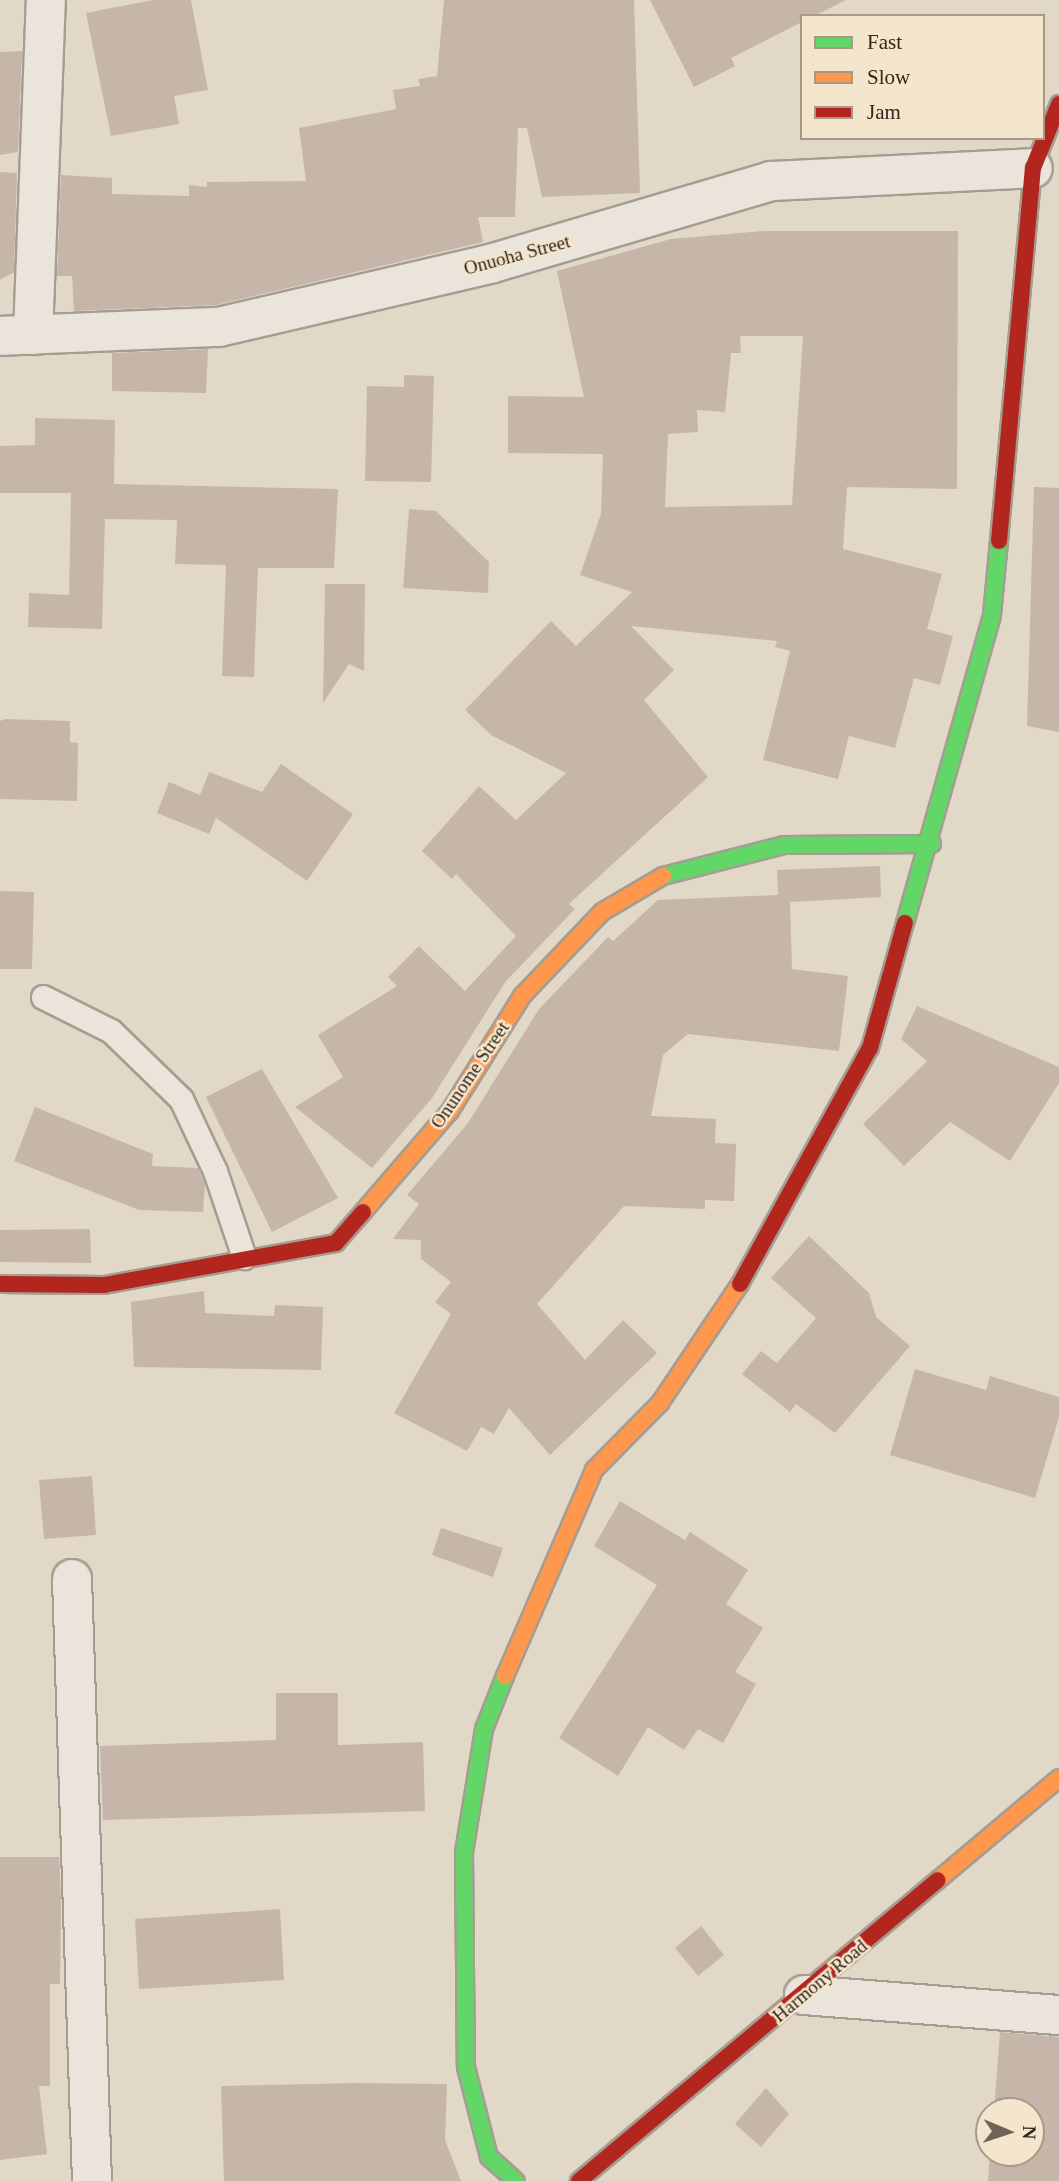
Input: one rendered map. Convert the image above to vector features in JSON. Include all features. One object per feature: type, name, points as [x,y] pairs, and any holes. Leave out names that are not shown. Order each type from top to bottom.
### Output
[{"type":"street","points":[[16,336],[46,0]]},
{"type":"street","points":[[1045,138],[1059,104]]},
{"type":"street","points":[[516,2181],[489,2157],[466,2067],[464,1852],[484,1729],[538,1591],[594,1470],[660,1403],[719,1322],[870,1048],[932,844],[992,615],[1033,168],[1044,140]]},
{"type":"street","name":"Onuoha Street","points":[[16,336],[219,327],[493,263],[771,181],[1033,168]]},
{"type":"street","name":"Onunome Street","points":[[0,1284],[104,1286],[244,1257],[321,1250],[347,1234],[450,1111],[522,996],[602,912],[649,880],[784,845],[932,844]]},
{"type":"street","points":[[72,1579],[92,2181]]},
{"type":"street","name":"Harmony Road","points":[[579,2181],[1059,1778]]},
{"type":"street","points":[[804,1994],[1059,2015]]},
{"type":"lane","points":[[43,997],[111,1031],[181,1099],[215,1171],[244,1257]]},
{"type":"building","points":[[153,0],[191,0],[208,90],[174,96],[179,124],[111,136],[86,13]]},
{"type":"building","points":[[444,0],[634,0],[640,193],[542,197],[527,128],[518,128],[515,217],[478,217],[483,242],[216,305],[74,311],[72,276],[57,276],[61,175],[112,178],[112,194],[189,196],[189,185],[207,187],[207,182],[306,181],[299,128],[396,109],[393,90],[420,86],[418,79],[437,76]]},
{"type":"building","points":[[650,0],[846,0],[818,14],[800,14],[800,23],[731,58],[735,66],[694,87]]},
{"type":"building","points":[[22,51],[18,152],[0,155],[0,52]]},
{"type":"building","points":[[0,172],[17,173],[14,272],[0,280]]},
{"type":"building","points":[[763,231],[958,231],[957,489],[847,487],[843,549],[942,574],[927,629],[953,636],[940,685],[914,678],[895,748],[849,736],[838,779],[763,760],[790,651],[775,647],[777,641],[631,626],[674,670],[644,700],[708,777],[569,904],[575,909],[506,981],[432,1098],[372,1168],[295,1107],[343,1077],[318,1035],[397,986],[388,977],[419,946],[465,991],[516,936],[456,874],[452,879],[422,851],[479,786],[516,820],[566,773],[491,735],[465,710],[551,621],[576,646],[632,592],[580,575],[601,514],[603,454],[508,453],[508,396],[584,397],[557,271],[671,239]],"holes":[[[740,336],[803,336],[792,505],[665,507],[668,434],[698,432],[697,410],[725,412],[731,353],[741,353]]]},
{"type":"building","points":[[208,349],[206,393],[112,391],[112,353]]},
{"type":"building","points":[[404,375],[434,376],[431,482],[365,481],[367,386],[404,387]]},
{"type":"building","points":[[35,418],[115,420],[114,484],[338,489],[334,568],[258,568],[254,677],[222,676],[226,565],[175,564],[177,520],[105,519],[102,629],[28,627],[29,593],[69,595],[71,493],[0,493],[0,446],[35,445]]},
{"type":"building","points":[[1034,487],[1059,488],[1059,732],[1027,726]]},
{"type":"building","points":[[409,509],[436,511],[489,562],[488,593],[403,588]]},
{"type":"building","points":[[325,584],[365,584],[364,671],[349,664],[323,703]]},
{"type":"building","points":[[0,721],[70,721],[70,742],[78,743],[77,801],[0,799]]},
{"type":"building","points":[[281,764],[353,814],[307,881],[216,818],[209,834],[157,813],[169,782],[200,795],[209,772],[262,792]]},
{"type":"building","points":[[880,866],[881,897],[790,902],[792,969],[848,976],[839,1051],[688,1034],[663,1055],[651,1116],[716,1119],[715,1143],[736,1144],[734,1201],[705,1200],[705,1209],[624,1206],[537,1304],[585,1360],[623,1320],[657,1353],[550,1455],[509,1408],[494,1434],[481,1427],[467,1451],[394,1413],[451,1314],[435,1302],[451,1282],[421,1259],[421,1240],[393,1239],[419,1204],[407,1195],[468,1123],[539,1009],[608,937],[613,941],[658,900],[778,895],[777,870]]},
{"type":"building","points":[[0,891],[34,892],[32,969],[0,969]]},
{"type":"building","points":[[917,1006],[1059,1067],[1059,1083],[1010,1161],[950,1122],[904,1166],[863,1124],[927,1061],[901,1039]]},
{"type":"building","points":[[262,1069],[338,1198],[272,1232],[206,1097]]},
{"type":"building","points":[[35,1107],[153,1154],[152,1166],[198,1168],[205,1184],[203,1212],[139,1210],[14,1161]]},
{"type":"building","points":[[90,1229],[91,1263],[0,1262],[0,1230]]},
{"type":"building","points":[[809,1236],[869,1293],[876,1317],[910,1346],[835,1433],[796,1404],[790,1412],[742,1374],[761,1351],[777,1363],[816,1318],[771,1278]]},
{"type":"building","points":[[204,1291],[205,1313],[274,1316],[275,1305],[323,1307],[321,1370],[134,1367],[131,1302]]},
{"type":"building","points":[[915,1369],[986,1390],[990,1376],[1059,1397],[1059,1417],[1035,1498],[890,1455]]},
{"type":"building","points":[[92,1476],[96,1535],[44,1539],[39,1480]]},
{"type":"building","points":[[620,1501],[685,1540],[690,1532],[748,1570],[726,1604],[763,1628],[735,1672],[756,1684],[723,1743],[698,1729],[684,1750],[648,1727],[618,1776],[559,1738],[657,1585],[594,1546]]},
{"type":"building","points":[[441,1528],[503,1548],[493,1577],[432,1555]]},
{"type":"building","points":[[276,1693],[338,1693],[338,1745],[423,1742],[425,1811],[103,1820],[100,1746],[276,1740]]},
{"type":"building","points":[[0,1857],[59,1857],[61,1901],[60,1984],[50,1984],[50,2086],[39,2086],[47,2154],[0,2160]]},
{"type":"building","points":[[280,1909],[284,1980],[139,1989],[135,1919]]},
{"type":"building","points":[[701,1926],[724,1955],[698,1976],[675,1948]]},
{"type":"building","points":[[1000,2032],[1059,2037],[1059,2181],[988,2181],[989,2167],[1045,2167],[1045,2097],[995,2097]]},
{"type":"building","points":[[447,2084],[445,2140],[461,2181],[224,2181],[221,2086]]},
{"type":"building","points":[[766,2088],[789,2114],[761,2147],[735,2124]]},
{"type":"traffic: fast","points":[[905,923],[992,615],[999,541]]},
{"type":"traffic: fast","points":[[663,876],[784,845],[932,844]]},
{"type":"traffic: fast","points":[[505,1676],[484,1729],[464,1852],[466,2067],[489,2157],[516,2181]]},
{"type":"traffic: slow","points":[[363,1212],[450,1111],[522,996],[602,912],[663,876]]},
{"type":"traffic: slow","points":[[505,1676],[594,1470],[660,1403],[740,1284]]},
{"type":"traffic: slow","points":[[938,1880],[1059,1778]]},
{"type":"traffic: jam","points":[[1045,138],[1059,104]]},
{"type":"traffic: jam","points":[[999,541],[1033,168],[1044,140]]},
{"type":"traffic: jam","points":[[740,1284],[870,1048],[905,923]]},
{"type":"traffic: jam","points":[[0,1284],[104,1285],[336,1243],[363,1212]]},
{"type":"traffic: jam","points":[[579,2181],[938,1880]]}]
